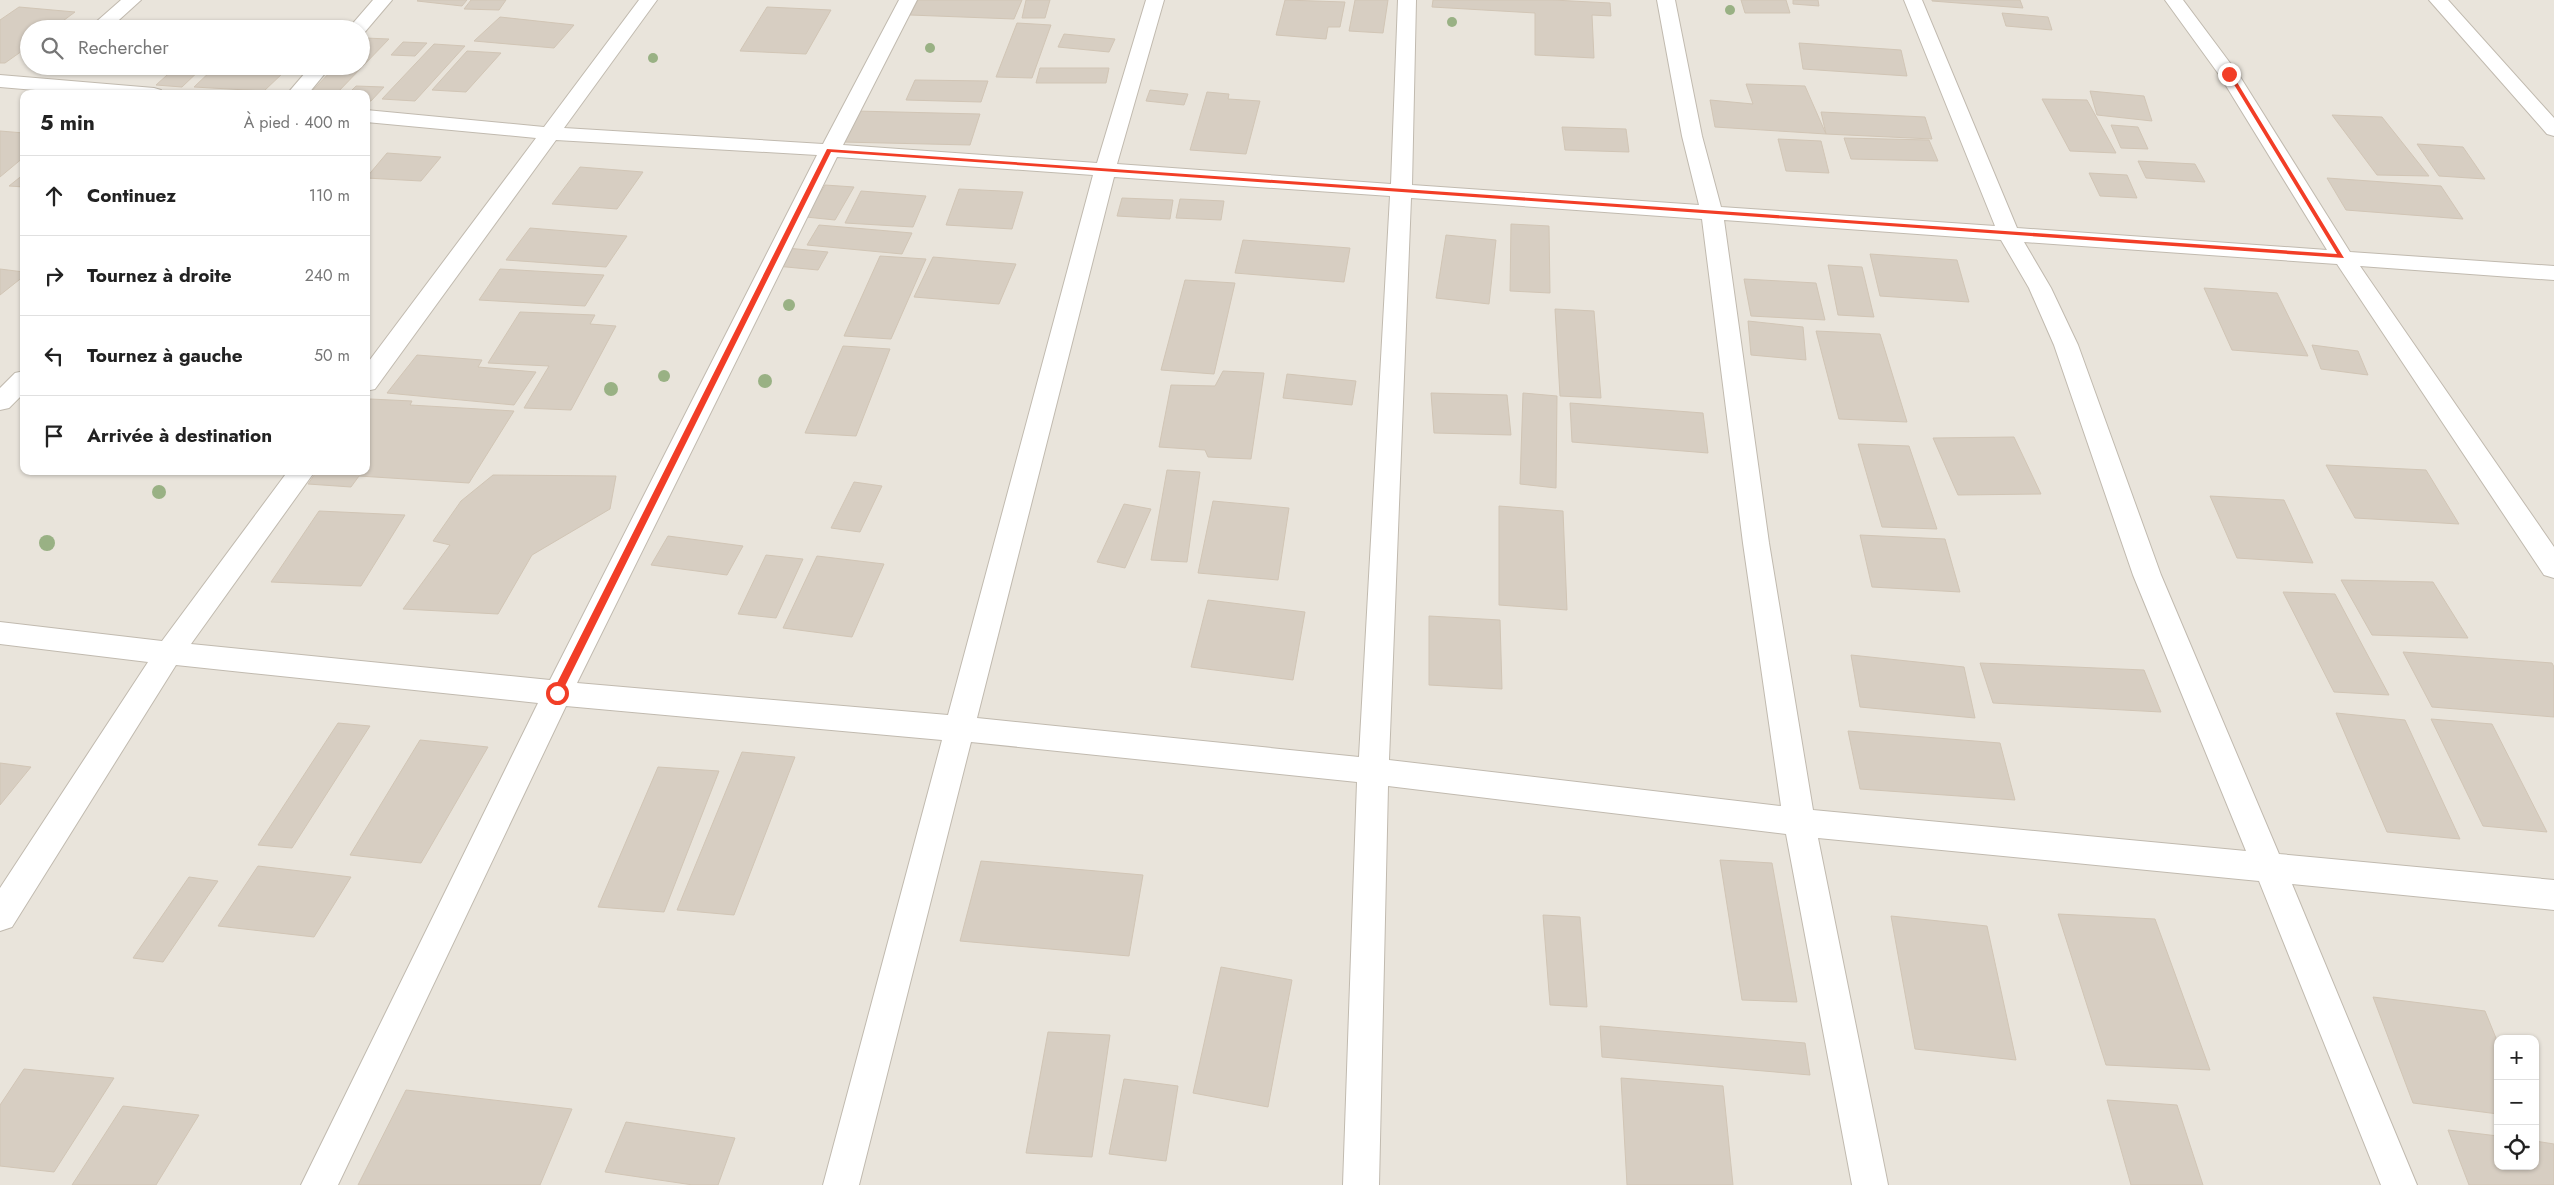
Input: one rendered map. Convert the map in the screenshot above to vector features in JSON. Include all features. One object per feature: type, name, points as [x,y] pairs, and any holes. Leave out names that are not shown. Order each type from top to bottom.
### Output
[{"type":"street","points":[[108,20],[132,0]]},
{"type":"street","points":[[365,20],[383,0]]},
{"type":"street","points":[[370,378],[548,133],[648,0]]},
{"type":"street","points":[[319,1185],[557,693],[829,150],[908,0]]},
{"type":"street","points":[[841,1185],[1105,170],[1155,0]]},
{"type":"street","points":[[1361,1185],[1373,771],[1401,192],[1408,0]]},
{"type":"street","points":[[1666,0],[1692,136],[1712,213],[1756,543],[1799,822],[1870,1185]]},
{"type":"street","points":[[1913,0],[2009,235],[2040,288],[2066,346],[2147,575],[2270,867],[2399,1185]]},
{"type":"street","points":[[2174,0],[2229,74],[2342,256],[2554,568]]},
{"type":"street","points":[[2438,0],[2554,130]]},
{"type":"street","points":[[30,84],[41,75]]},
{"type":"street","points":[[301,90],[314,75]]},
{"type":"street","points":[[0,81],[104,90]]},
{"type":"street","points":[[370,116],[548,133],[829,150],[2009,235],[2342,256],[2554,273]]},
{"type":"street","points":[[0,402],[20,384]]},
{"type":"street","points":[[0,916],[169,653],[299,475]]},
{"type":"street","points":[[0,633],[169,653],[557,693],[961,729],[1373,771],[1799,822],[2554,895]]},
{"type":"shaded area","points":[[0,0],[2554,0],[2554,1185],[0,1185]]},
{"type":"building","points":[[418,0],[467,0],[462,6]]},
{"type":"building","points":[[471,0],[506,0],[499,10],[464,9]]},
{"type":"building","points":[[918,0],[1022,0],[1014,19],[910,15]]},
{"type":"building","points":[[1026,0],[1050,0],[1045,18],[1022,18]]},
{"type":"building","points":[[1285,0],[1345,2],[1340,27],[1328,27],[1326,39],[1276,35]]},
{"type":"building","points":[[1355,0],[1388,0],[1383,33],[1349,31]]},
{"type":"building","points":[[1433,0],[1553,0],[1610,3],[1611,16],[1592,15],[1594,58],[1535,55],[1535,13],[1432,7]]},
{"type":"building","points":[[1741,0],[1786,0],[1790,13],[1745,13]]},
{"type":"building","points":[[1793,0],[1818,0],[1819,6],[1793,4]]},
{"type":"building","points":[[2020,0],[2023,8],[1932,1]]},
{"type":"building","points":[[19,7],[75,12],[64,20],[20,20],[20,52],[5,63],[0,63],[0,20]]},
{"type":"building","points":[[767,7],[831,10],[806,54],[740,51]]},
{"type":"building","points":[[2002,13],[2048,17],[2052,30],[2006,26]]},
{"type":"building","points":[[500,17],[574,25],[554,48],[474,41]]},
{"type":"building","points":[[1017,23],[1051,25],[1032,78],[996,77]]},
{"type":"building","points":[[1064,34],[1115,39],[1109,52],[1058,47]]},
{"type":"building","points":[[370,38],[389,39],[370,59]]},
{"type":"building","points":[[403,42],[427,43],[415,56],[391,55]]},
{"type":"building","points":[[1799,43],[1901,50],[1907,76],[1803,69]]},
{"type":"building","points":[[434,44],[465,46],[415,101],[382,99]]},
{"type":"building","points":[[467,51],[501,53],[466,92],[432,90]]},
{"type":"building","points":[[1040,68],[1109,68],[1106,83],[1036,83]]},
{"type":"building","points":[[167,75],[195,75],[182,87],[156,85]]},
{"type":"building","points":[[207,75],[281,75],[265,90],[194,87]]},
{"type":"building","points":[[327,75],[354,75],[340,90],[313,90]]},
{"type":"building","points":[[915,80],[988,81],[981,102],[906,100]]},
{"type":"building","points":[[1746,84],[1805,86],[1826,134],[1715,127],[1710,100],[1753,104]]},
{"type":"building","points":[[356,86],[384,87],[371,101],[370,90],[352,90]]},
{"type":"building","points":[[1150,90],[1188,94],[1184,105],[1146,101]]},
{"type":"building","points":[[2090,91],[2144,96],[2152,121],[2097,115]]},
{"type":"building","points":[[1207,92],[1229,94],[1228,99],[1260,101],[1246,154],[1190,150]]},
{"type":"building","points":[[2042,99],[2087,100],[2116,153],[2070,151]]},
{"type":"building","points":[[855,111],[980,114],[970,145],[842,142]]},
{"type":"building","points":[[1821,112],[1925,117],[1932,139],[1826,134]]},
{"type":"building","points":[[2332,115],[2382,117],[2429,176],[2377,175]]},
{"type":"building","points":[[2111,125],[2138,127],[2148,149],[2121,148]]},
{"type":"building","points":[[1562,127],[1626,129],[1629,152],[1565,150]]},
{"type":"building","points":[[0,131],[20,133],[20,160],[0,177]]},
{"type":"building","points":[[1844,138],[1929,140],[1938,161],[1851,159]]},
{"type":"building","points":[[1778,139],[1821,141],[1829,173],[1786,171]]},
{"type":"building","points":[[2417,144],[2463,147],[2485,179],[2439,176]]},
{"type":"building","points":[[387,153],[441,157],[421,181],[370,178],[370,173]]},
{"type":"building","points":[[2138,161],[2195,164],[2205,182],[2146,178]]},
{"type":"building","points":[[580,167],[643,172],[617,209],[552,204]]},
{"type":"building","points":[[2089,173],[2127,175],[2137,198],[2100,196]]},
{"type":"building","points":[[20,177],[20,187],[9,186]]},
{"type":"building","points":[[2327,178],[2441,186],[2463,219],[2346,210]]},
{"type":"building","points":[[825,185],[854,187],[835,220],[806,217]]},
{"type":"building","points":[[959,189],[1023,192],[1012,229],[946,225]]},
{"type":"building","points":[[861,191],[926,196],[913,227],[845,223]]},
{"type":"building","points":[[1122,198],[1173,200],[1170,219],[1117,216]]},
{"type":"building","points":[[1180,199],[1224,201],[1221,220],[1176,218]]},
{"type":"building","points":[[1511,224],[1549,226],[1550,293],[1510,291]]},
{"type":"building","points":[[819,225],[912,233],[902,254],[807,245]]},
{"type":"building","points":[[530,228],[627,236],[606,267],[506,260]]},
{"type":"building","points":[[1446,235],[1496,240],[1489,304],[1436,298]]},
{"type":"building","points":[[1243,240],[1350,248],[1344,282],[1235,273]]},
{"type":"building","points":[[787,248],[828,252],[818,270],[776,266]]},
{"type":"building","points":[[1870,254],[1957,260],[1969,302],[1880,296]]},
{"type":"building","points":[[880,256],[926,259],[891,339],[844,336]]},
{"type":"building","points":[[933,257],[1016,264],[999,304],[914,297]]},
{"type":"building","points":[[1828,265],[1862,267],[1874,317],[1838,315]]},
{"type":"building","points":[[0,269],[20,272],[20,279],[0,295]]},
{"type":"building","points":[[500,269],[604,275],[585,306],[479,300]]},
{"type":"building","points":[[1744,279],[1816,283],[1825,320],[1751,316]]},
{"type":"building","points":[[1185,280],[1235,283],[1214,374],[1161,370]]},
{"type":"building","points":[[2204,288],[2277,293],[2308,356],[2232,350]]},
{"type":"building","points":[[1555,309],[1594,311],[1601,398],[1560,396]]},
{"type":"building","points":[[520,312],[595,315],[590,324],[616,326],[571,410],[524,408],[549,366],[488,363]]},
{"type":"building","points":[[1748,321],[1803,327],[1806,360],[1751,355]]},
{"type":"building","points":[[1816,331],[1880,334],[1907,422],[1839,419]]},
{"type":"building","points":[[2312,345],[2358,351],[2368,375],[2321,369]]},
{"type":"building","points":[[843,346],[890,349],[856,436],[805,433]]},
{"type":"building","points":[[417,355],[482,360],[478,367],[536,372],[514,405],[387,393]]},
{"type":"building","points":[[1223,371],[1264,373],[1251,459],[1208,457],[1205,450],[1159,447],[1171,385],[1215,386]]},
{"type":"building","points":[[1287,374],[1356,381],[1352,405],[1283,398]]},
{"type":"building","points":[[1431,393],[1507,395],[1511,435],[1434,433]]},
{"type":"building","points":[[1523,393],[1557,396],[1556,488],[1520,484]]},
{"type":"building","points":[[370,399],[412,401],[410,405],[514,411],[469,483],[359,476],[351,487],[308,484],[314,475],[370,475]]},
{"type":"building","points":[[1570,403],[1703,413],[1708,453],[1572,442]]},
{"type":"building","points":[[2014,437],[2041,494],[1958,495],[1933,438]]},
{"type":"building","points":[[1858,444],[1909,446],[1937,529],[1882,527]]},
{"type":"building","points":[[2326,465],[2426,470],[2459,524],[2355,518]]},
{"type":"building","points":[[1167,470],[1200,472],[1187,562],[1151,560]]},
{"type":"building","points":[[493,475],[616,476],[610,509],[532,555],[498,614],[403,609],[450,545],[433,541],[461,501]]},
{"type":"building","points":[[854,482],[882,486],[860,532],[831,528]]},
{"type":"building","points":[[2210,496],[2284,500],[2313,563],[2237,558]]},
{"type":"building","points":[[1213,501],[1289,508],[1278,580],[1198,573]]},
{"type":"building","points":[[1124,504],[1151,509],[1125,568],[1097,562]]},
{"type":"building","points":[[1499,506],[1563,511],[1567,610],[1499,605]]},
{"type":"building","points":[[319,511],[405,515],[361,586],[271,582]]},
{"type":"building","points":[[1860,535],[1945,539],[1960,592],[1872,587]]},
{"type":"building","points":[[668,536],[743,546],[727,575],[651,565]]},
{"type":"building","points":[[766,555],[803,559],[776,618],[738,614]]},
{"type":"building","points":[[817,556],[884,564],[852,637],[783,628]]},
{"type":"building","points":[[2341,580],[2433,582],[2468,638],[2372,635]]},
{"type":"building","points":[[2283,592],[2335,594],[2389,695],[2334,692]]},
{"type":"building","points":[[1208,600],[1305,612],[1293,680],[1191,667]]},
{"type":"building","points":[[1429,616],[1500,620],[1502,689],[1429,685]]},
{"type":"building","points":[[2403,652],[2552,663],[2554,667],[2554,717],[2432,707]]},
{"type":"building","points":[[1851,655],[1964,667],[1975,718],[1860,707]]},
{"type":"building","points":[[1980,663],[2144,670],[2161,712],[1993,703]]},
{"type":"building","points":[[2336,713],[2405,720],[2460,839],[2387,832]]},
{"type":"building","points":[[2431,719],[2492,724],[2547,832],[2483,826]]},
{"type":"building","points":[[338,723],[370,726],[292,848],[258,845]]},
{"type":"building","points":[[1848,731],[2000,743],[2015,800],[1860,789]]},
{"type":"building","points":[[420,740],[488,747],[421,863],[350,855]]},
{"type":"building","points":[[742,752],[795,757],[734,915],[677,910]]},
{"type":"building","points":[[0,763],[31,767],[0,805]]},
{"type":"building","points":[[658,767],[719,771],[664,912],[598,907]]},
{"type":"building","points":[[1720,860],[1772,863],[1797,1002],[1742,1000]]},
{"type":"building","points":[[981,861],[1143,875],[1129,956],[960,941]]},
{"type":"building","points":[[258,866],[351,877],[314,937],[218,926]]},
{"type":"building","points":[[189,877],[218,881],[163,962],[133,958]]},
{"type":"building","points":[[2058,914],[2155,919],[2210,1070],[2106,1065]]},
{"type":"building","points":[[1543,915],[1580,917],[1587,1007],[1550,1005]]},
{"type":"building","points":[[1891,916],[1987,926],[2016,1060],[1915,1049]]},
{"type":"building","points":[[1221,967],[1292,980],[1268,1107],[1193,1093]]},
{"type":"building","points":[[2373,997],[2485,1011],[2495,1035],[2494,1113],[2413,1103]]},
{"type":"building","points":[[1600,1026],[1805,1043],[1810,1075],[1602,1057]]},
{"type":"building","points":[[1048,1032],[1110,1035],[1092,1157],[1026,1153]]},
{"type":"building","points":[[24,1069],[114,1078],[54,1172],[0,1166],[0,1105]]},
{"type":"building","points":[[1621,1078],[1723,1086],[1733,1185],[1627,1185]]},
{"type":"building","points":[[1124,1079],[1178,1086],[1166,1161],[1109,1154]]},
{"type":"building","points":[[406,1090],[572,1109],[540,1185],[358,1185]]},
{"type":"building","points":[[2107,1100],[2177,1105],[2203,1185],[2131,1185]]},
{"type":"building","points":[[123,1106],[199,1115],[156,1185],[72,1185]]},
{"type":"building","points":[[626,1122],[735,1138],[718,1185],[693,1185],[605,1172]]},
{"type":"building","points":[[2448,1130],[2494,1136],[2494,1170],[2539,1170],[2539,1142],[2554,1144],[2554,1185],[2469,1185]]},
{"type":"route","points":[[557,693],[829,150],[2009,235],[2342,256],[2229,74]]}]
